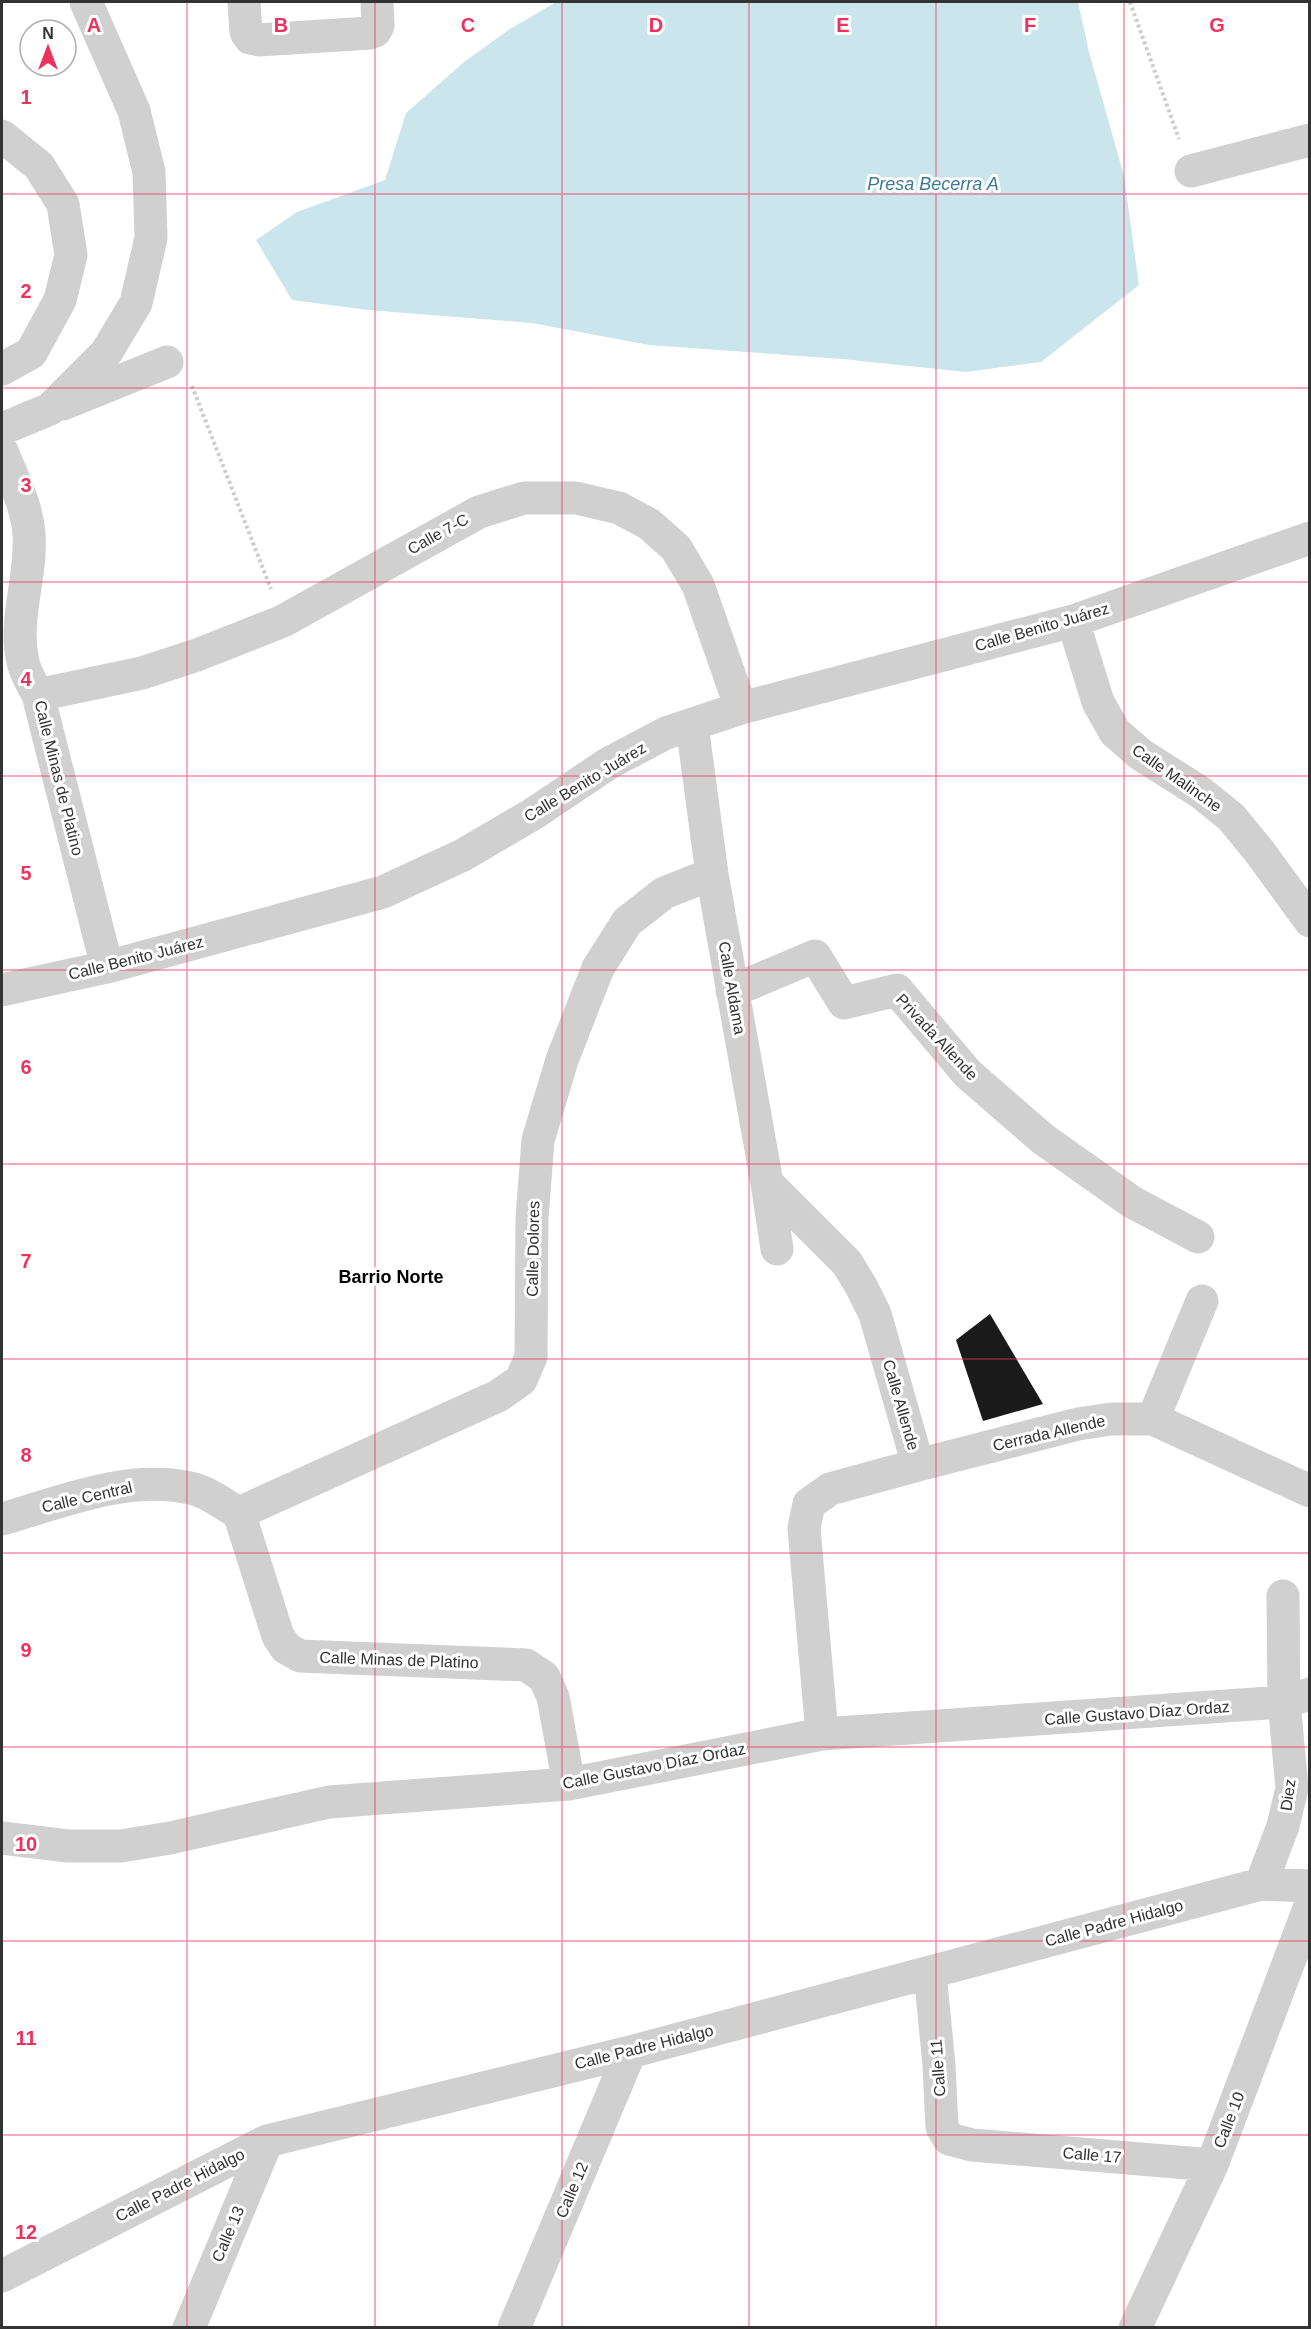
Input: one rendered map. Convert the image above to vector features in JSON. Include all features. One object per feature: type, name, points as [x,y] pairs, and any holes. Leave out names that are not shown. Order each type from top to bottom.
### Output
[{"type":"street","points":[[50,409],[106,353],[136,303],[152,238],[149,172],[134,111],[86,2]]},
{"type":"street","points":[[245,17],[250,38],[259,40],[370,33],[375,31],[377,14]]},
{"type":"street","points":[[2,138],[39,166],[63,204],[71,255],[60,300],[31,353],[2,369]]},
{"type":"street","points":[[1191,171],[1310,141]]},
{"type":"street","points":[[2,429],[167,362]]},
{"type":"street","name":"Calle Minas de Platino","points":[[2,451],[21,498],[29,532],[28,566],[19,637],[23,664],[38,695],[107,967]]},
{"type":"street","name":"Calle 7-C","points":[[38,695],[142,673],[197,655],[283,621],[479,512],[524,498],[576,498],[619,508],[649,524],[676,548],[698,585],[741,708]]},
{"type":"street","name":"Calle Benito Juárez","points":[[2,990],[107,967],[383,891],[463,855],[533,814],[609,763],[666,733],[741,708],[1073,621],[1310,538]]},
{"type":"street","name":"Calle Malinche","points":[[1073,621],[1098,702],[1115,732],[1140,754],[1200,792],[1231,817],[1310,921]]},
{"type":"street","name":"Calle Aldama","points":[[692,725],[712,874],[777,1250]]},
{"type":"street","name":"Calle Dolores","points":[[239,1513],[498,1396],[521,1380],[531,1357],[532,1218],[538,1140],[562,1060],[598,968],[627,922],[664,893],[712,874]]},
{"type":"street","name":"Privada Allende","points":[[732,991],[815,957],[844,1003],[897,990],[968,1074],[1042,1139],[1132,1202],[1198,1237]]},
{"type":"street","name":"Calle Allende","points":[[767,1183],[847,1263],[861,1286],[875,1314],[918,1465],[830,1489],[809,1504],[804,1528],[822,1734]]},
{"type":"street","points":[[1153,1419],[1202,1301]]},
{"type":"street","name":"Cerrada Allende","points":[[918,1465],[1078,1424],[1111,1419],[1153,1419],[1310,1491]]},
{"type":"street","name":"Calle Central","points":[[2,1519],[103,1491],[151,1484],[192,1488],[239,1513]]},
{"type":"street","name":"Calle Minas de Platino","points":[[239,1513],[278,1636],[286,1648],[300,1656],[526,1665],[543,1677],[553,1697],[569,1784]]},
{"type":"street","name":"Diez","points":[[1261,1884],[1283,1826],[1292,1788],[1297,1698],[1283,1596]]},
{"type":"street","name":"Calle Gustavo Díaz Ordaz","points":[[2,1838],[68,1846],[121,1846],[170,1838],[329,1802],[569,1784],[822,1734],[1297,1698]]},
{"type":"street","name":"Calle Padre Hidalgo","points":[[2,2276],[267,2140],[630,2052],[1261,1884],[1310,1886]]},
{"type":"street","name":"Calle 10","points":[[1135,2328],[1212,2165],[1310,1906]]},
{"type":"street","name":"Calle 11","points":[[930,1973],[939,2065],[942,2127],[950,2139],[972,2145]]},
{"type":"street","name":"Calle 12","points":[[514,2328],[630,2052]]},
{"type":"street","name":"Calle 13","points":[[189,2328],[267,2140]]},
{"type":"street","name":"Calle 17","points":[[972,2145],[1212,2165]]},
{"type":"path","points":[[1130,2],[1191,171]]},
{"type":"path","points":[[167,362],[181,366],[191,383],[283,621]]},
{"type":"water","name":"Presa Becerra A","points":[[556,2],[1078,2],[1089,52],[1124,176],[1139,285],[1041,362],[966,372],[842,359],[649,345],[532,323],[368,310],[292,300],[256,240],[297,212],[385,180],[406,113],[464,62],[510,29]]},
{"type":"building","points":[[990,1314],[1043,1404],[983,1421],[956,1340]]},
{"type":"district","name":"Barrio Norte","points":[[391,1277]]}]
